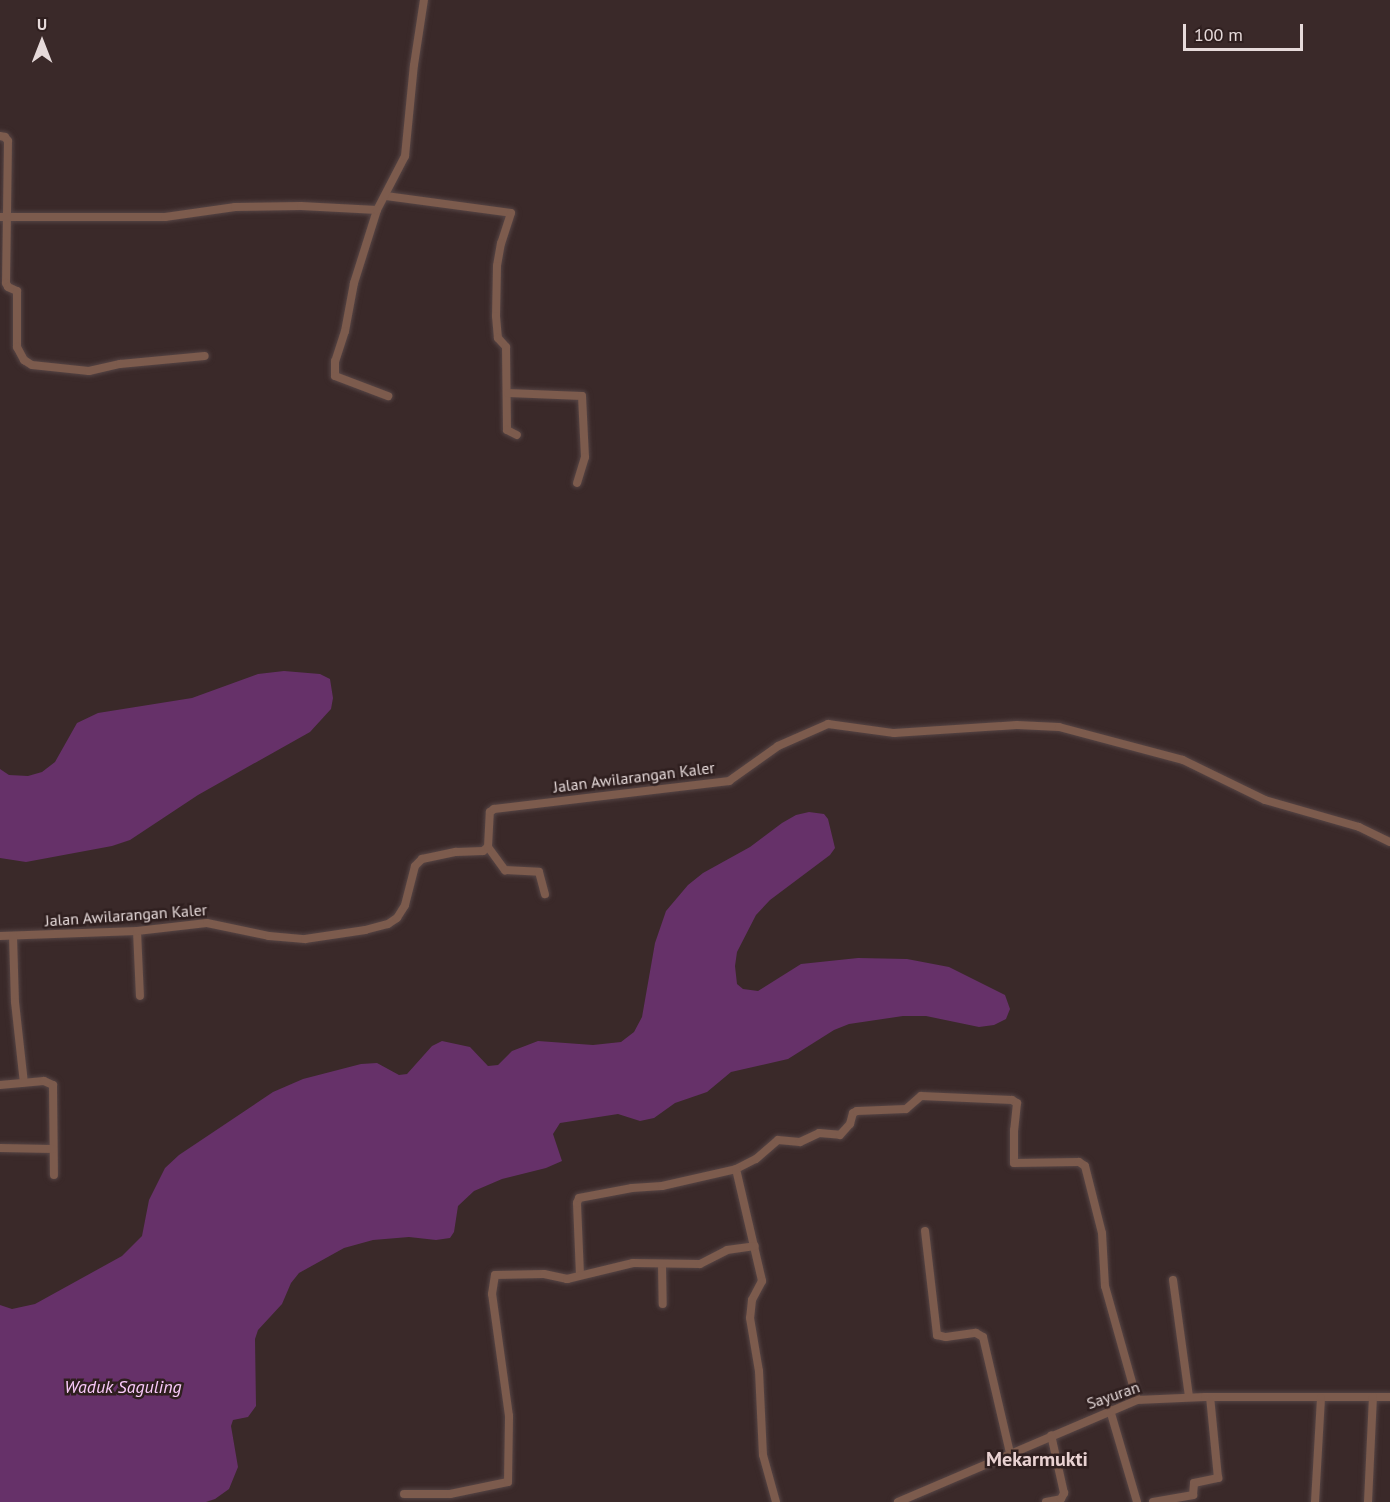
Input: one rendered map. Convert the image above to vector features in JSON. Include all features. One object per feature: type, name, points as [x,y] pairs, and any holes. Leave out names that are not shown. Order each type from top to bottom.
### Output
[{"type":"street","points":[[388,396],[335,376],[335,361],[345,331],[354,283],[377,210],[386,196],[407,149],[414,65],[424,0]]},
{"type":"street","points":[[0,136],[6,137],[8,141],[4,217],[6,283],[8,287],[17,291],[17,346],[27,362],[32,365],[89,371],[120,364],[205,356]]},
{"type":"street","points":[[386,196],[511,213],[501,243],[497,266],[496,316],[497,336],[506,347],[507,430],[517,435]]},
{"type":"street","points":[[4,217],[165,217],[235,207],[301,206],[377,210]]},
{"type":"street","points":[[508,393],[582,397],[585,457],[577,483]]},
{"type":"street","name":"Jalan Awilarangan Kaler","points":[[0,936],[137,931],[207,922],[269,936],[305,939],[365,930],[388,924],[397,918],[405,905],[410,877],[422,859],[456,852],[483,851],[488,848],[490,812],[494,809],[729,781],[778,746],[816,727],[838,724],[894,733],[1017,725],[1059,727],[1183,760],[1264,800],[1359,827],[1390,842]]},
{"type":"street","points":[[488,848],[505,870],[539,872],[545,894]]},
{"type":"street","points":[[137,931],[140,996]]},
{"type":"street","points":[[13,936],[17,1037],[24,1083]]},
{"type":"street","points":[[0,1085],[44,1081],[53,1085],[54,1175]]},
{"type":"street","points":[[580,1275],[577,1203],[579,1198],[632,1188],[662,1186],[736,1169],[756,1159],[778,1140],[800,1142],[819,1133],[840,1135],[847,1129],[854,1112],[906,1109],[921,1096],[1012,1100],[1017,1103],[1014,1163],[1079,1162],[1085,1166],[1102,1233],[1105,1286],[1137,1400]]},
{"type":"street","points":[[0,1148],[53,1149]]},
{"type":"street","points":[[736,1169],[762,1281],[750,1310],[759,1371],[760,1433],[776,1502]]},
{"type":"street","points":[[925,1231],[937,1335],[946,1337],[976,1334],[983,1337],[1011,1453]]},
{"type":"street","points":[[404,1494],[450,1494],[508,1482],[509,1416],[492,1294],[494,1277],[499,1274],[544,1274],[561,1280],[633,1263],[700,1264],[728,1250],[755,1246]]},
{"type":"street","points":[[662,1265],[663,1304]]},
{"type":"street","points":[[1173,1280],[1189,1397]]},
{"type":"street","name":"Sayuran","points":[[898,1502],[1137,1400],[1189,1397],[1390,1397]]},
{"type":"street","points":[[1153,1502],[1193,1495],[1194,1483],[1218,1478],[1210,1397]]},
{"type":"street","points":[[1368,1502],[1373,1397]]},
{"type":"street","points":[[1315,1502],[1321,1398]]},
{"type":"street","points":[[1110,1410],[1137,1502]]},
{"type":"street","points":[[1046,1502],[1061,1499],[1064,1493],[1051,1435]]},
{"type":"water","points":[[284,671],[320,674],[330,679],[333,698],[331,709],[310,732],[198,795],[130,840],[112,846],[26,862],[0,858],[0,769],[9,775],[28,776],[42,772],[55,762],[77,723],[98,713],[192,698],[258,674]]},
{"type":"water","name":"Waduk Saguling","points":[[809,812],[824,814],[828,819],[835,848],[830,855],[770,900],[756,915],[737,952],[735,966],[737,984],[743,989],[758,991],[801,964],[858,958],[907,959],[949,967],[1005,995],[1010,1009],[1006,1019],[994,1025],[979,1027],[926,1016],[903,1016],[849,1024],[834,1030],[788,1059],[731,1072],[707,1092],[675,1103],[654,1118],[640,1121],[618,1114],[560,1123],[553,1134],[562,1161],[546,1168],[502,1179],[474,1191],[458,1206],[454,1232],[450,1238],[436,1240],[409,1237],[373,1240],[344,1248],[299,1273],[291,1283],[282,1304],[258,1330],[255,1339],[256,1406],[248,1417],[233,1420],[231,1426],[238,1467],[229,1489],[215,1499],[206,1502],[0,1502],[0,1305],[12,1309],[35,1304],[122,1256],[142,1236],[149,1200],[165,1168],[179,1155],[273,1092],[303,1079],[361,1064],[377,1063],[399,1075],[407,1074],[432,1046],[442,1041],[470,1047],[488,1066],[498,1065],[512,1051],[538,1041],[593,1045],[621,1042],[634,1032],[642,1017],[655,943],[666,911],[688,885],[703,873],[750,847],[782,823],[796,815]]},
{"type":"district","name":"Mekarmukti","points":[[1037,1459]]}]
